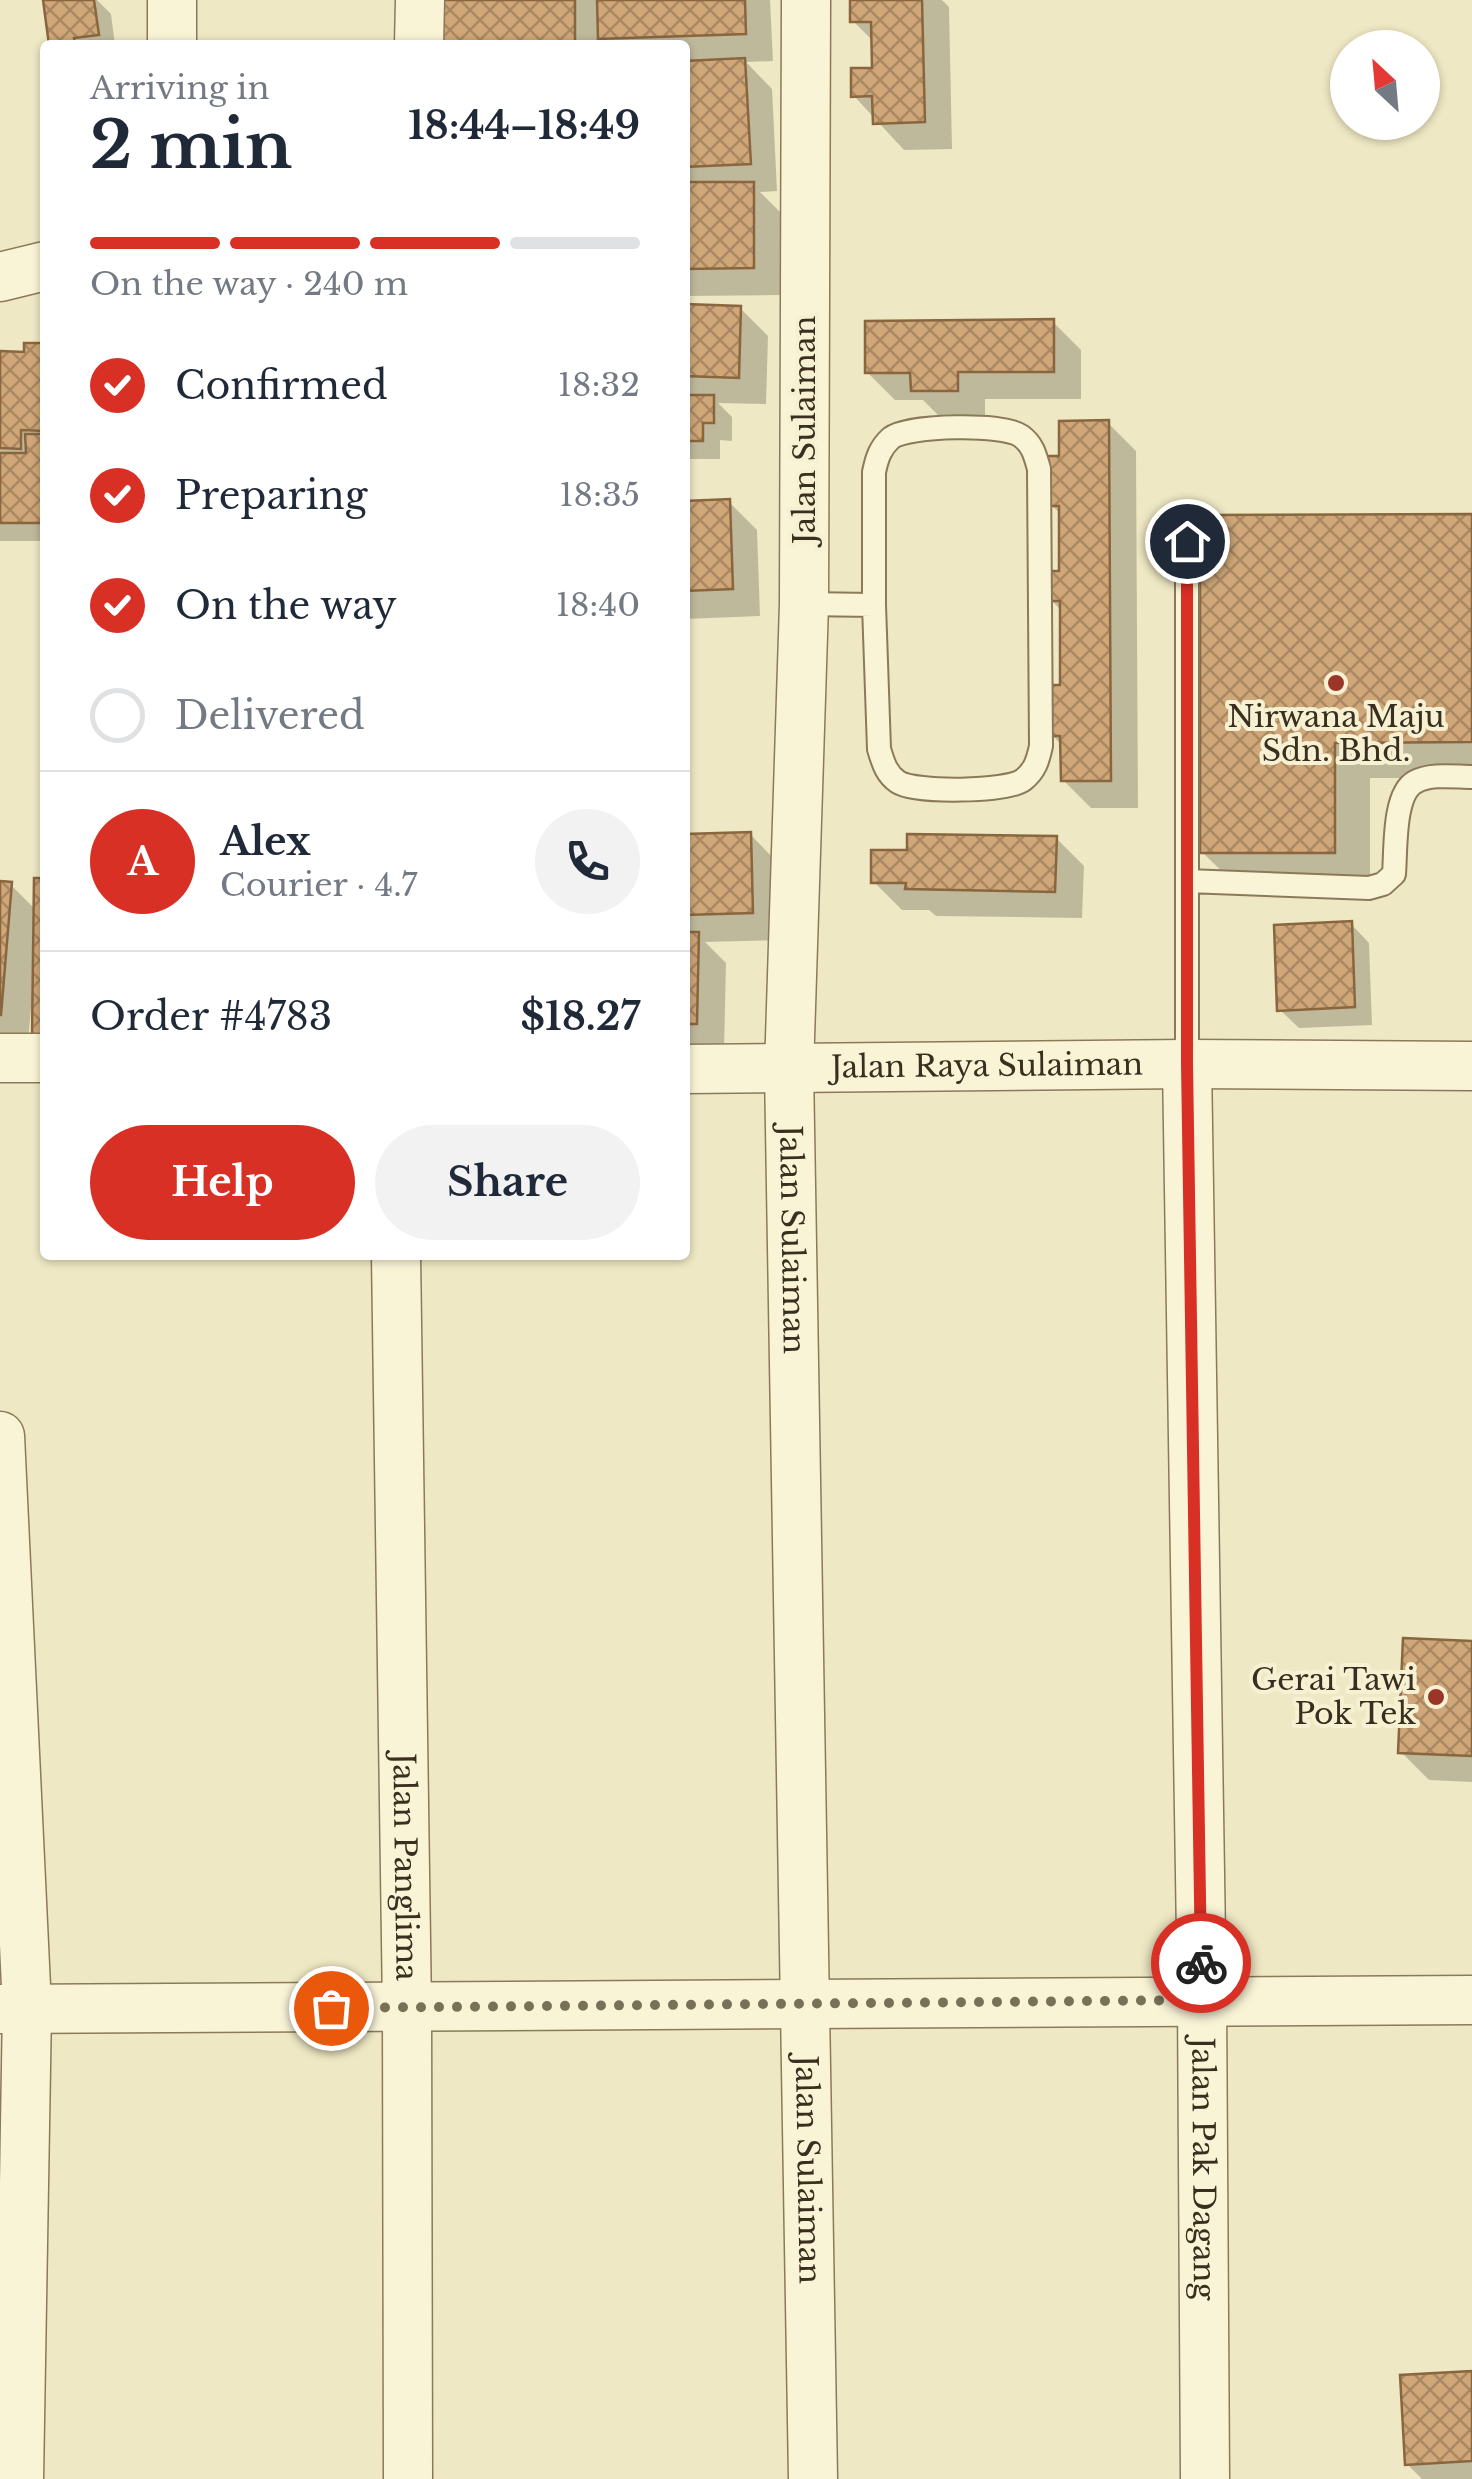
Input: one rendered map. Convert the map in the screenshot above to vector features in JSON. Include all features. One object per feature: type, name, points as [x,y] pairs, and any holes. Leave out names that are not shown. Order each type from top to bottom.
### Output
[{"type":"street","points":[[172,0],[172,40]]},
{"type":"street","points":[[419,40],[420,0]]},
{"type":"street","name":"Jalan Sulaiman","points":[[806,0],[804,604],[790,1069],[813,2479]]},
{"type":"street","points":[[0,278],[40,267]]},
{"type":"street","points":[[0,1058],[40,1058]]},
{"type":"street","name":"Jalan Raya Sulaiman","points":[[690,1069],[1187,1064],[1472,1066]]},
{"type":"street","name":"Jalan Pak Dagang","points":[[1187,1064],[1202,2000],[1205,2479]]},
{"type":"street","name":"Jalan Panglima","points":[[396,1260],[407,2009],[408,2479]]},
{"type":"street","points":[[0,1436],[19,2479]]},
{"type":"street","points":[[13,2009],[1472,2000]]},
{"type":"lane","points":[[997,428],[1018,434],[1033,448],[1039,469],[1041,746],[1036,766],[1021,782],[1000,788],[920,788],[900,784],[884,769],[878,749],[874,605],[874,472],[879,451],[894,436],[915,430],[997,428]]},
{"type":"lane","name":"Jalan Pak Dagang","points":[[1187,541],[1187,1064]]},
{"type":"lane","points":[[804,604],[874,605]]},
{"type":"lane","points":[[1187,881],[1368,888],[1383,884],[1394,874],[1404,792],[1414,782],[1429,778],[1472,777]]},
{"type":"building","points":[[43,0],[94,0],[99,35],[48,40]]},
{"type":"building","points":[[438,0],[575,0],[575,40],[437,40]]},
{"type":"building","points":[[597,0],[745,0],[746,34],[598,39]]},
{"type":"building","points":[[850,0],[922,0],[925,122],[873,124],[872,96],[851,97],[851,68],[872,68],[871,22],[850,22]]},
{"type":"building","points":[[745,58],[751,164],[690,167],[690,61]]},
{"type":"building","points":[[690,182],[754,182],[754,268],[690,269]]},
{"type":"building","points":[[690,304],[741,306],[739,378],[690,376]]},
{"type":"building","points":[[1054,319],[1054,372],[958,372],[958,391],[911,391],[910,373],[865,373],[865,321]]},
{"type":"building","points":[[24,343],[40,343],[40,431],[21,430],[21,449],[0,448],[0,351],[24,352]]},
{"type":"building","points":[[690,395],[714,395],[714,423],[703,423],[703,441],[690,441]]},
{"type":"building","points":[[1109,420],[1111,781],[1061,781],[1060,736],[1050,736],[1049,685],[1060,685],[1060,601],[1049,601],[1049,571],[1059,571],[1059,506],[1049,506],[1048,456],[1059,456],[1059,421]]},
{"type":"building","points":[[25,434],[40,434],[40,523],[0,523],[0,453],[26,453]]},
{"type":"building","points":[[730,499],[733,589],[690,591],[690,501]]},
{"type":"building","name":"Nirwana Maju Sdn. Bhd.","points":[[1472,514],[1472,742],[1335,743],[1335,853],[1200,853],[1200,515]]},
{"type":"building","points":[[751,832],[753,913],[690,915],[690,834]]},
{"type":"building","points":[[907,834],[1057,836],[1055,892],[905,889],[906,883],[871,883],[871,850],[907,850]]},
{"type":"building","points":[[34,878],[40,878],[40,1037],[32,1037]]},
{"type":"building","points":[[0,881],[12,882],[1,1015],[0,1015]]},
{"type":"building","points":[[1352,921],[1355,1007],[1277,1011],[1274,925]]},
{"type":"building","points":[[690,932],[699,932],[697,1024],[690,1024]]},
{"type":"building","name":"Gerai Tawi Pok Tek","points":[[1403,1638],[1472,1641],[1472,1756],[1398,1753]]},
{"type":"building","points":[[1472,2371],[1472,2461],[1405,2465],[1400,2375]]},
{"type":"way so far","points":[[331,2008],[1202,2000],[1201,1963]]},
{"type":"place","name":"Nirwana Maju Sdn. Bhd.","points":[[1336,683]]},
{"type":"place","name":"Gerai Tawi Pok Tek","points":[[1436,1697]]},
{"type":"route","points":[[1187,541],[1187,1064],[1201,1963]]}]
